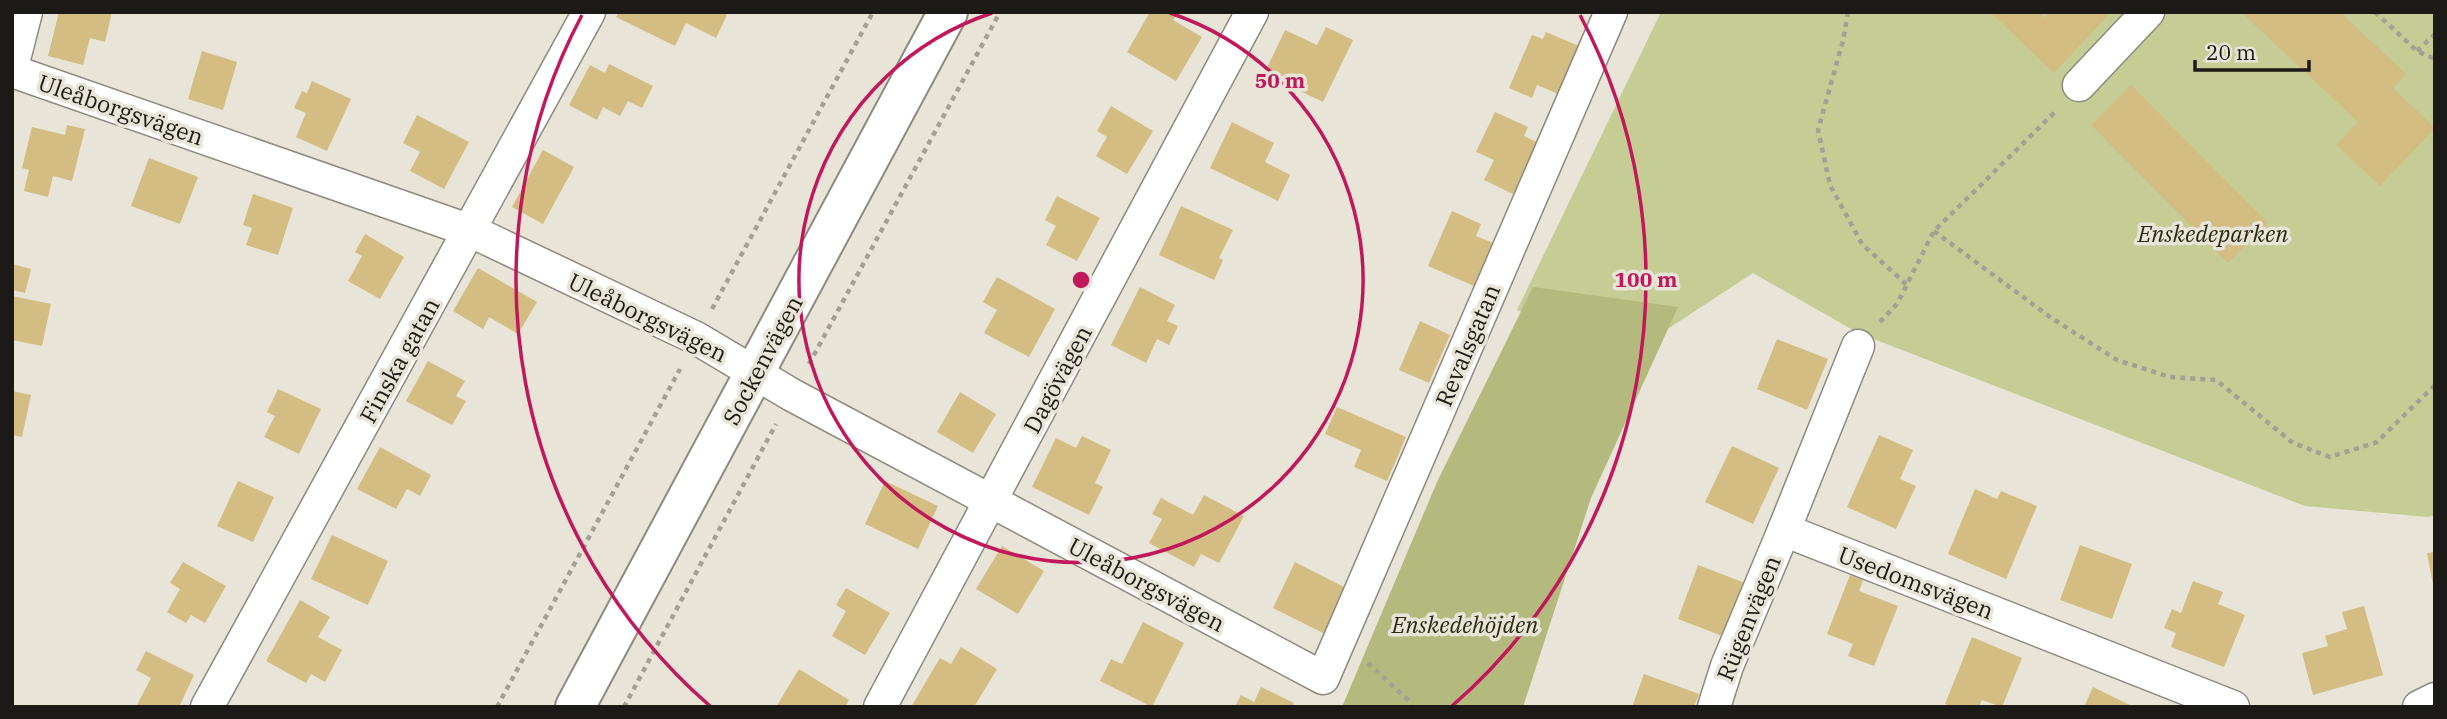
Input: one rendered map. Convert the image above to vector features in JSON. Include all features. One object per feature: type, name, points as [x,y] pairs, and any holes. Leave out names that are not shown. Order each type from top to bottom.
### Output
[{"type":"street","points":[[12,69],[26,12]]},
{"type":"street","name":"Finska gatan","points":[[208,707],[589,12]]},
{"type":"street","name":"Sockenvägen","points":[[575,707],[948,12]]},
{"type":"street","name":"Dagövägen","points":[[880,707],[1252,12]]},
{"type":"street","name":"Revalsgatan","points":[[1323,678],[1611,12]]},
{"type":"street","points":[[2079,85],[2148,12]]},
{"type":"street","name":"Uleåborgsvägen","points":[[12,69],[471,231],[696,338],[792,395],[1323,678]]},
{"type":"street","points":[[1784,530],[1858,346]]},
{"type":"street","name":"Rügenvägen","points":[[1714,707],[1727,666],[1784,530]]},
{"type":"street","name":"Usedomsvägen","points":[[1784,530],[2233,707]]},
{"type":"street","points":[[2419,707],[2435,698]]},
{"type":"path","points":[[624,707],[1000,12]]},
{"type":"path","points":[[1847,12],[1843,41],[1818,131],[1830,185],[1862,244],[1907,285]]},
{"type":"path","points":[[2375,12],[2417,51],[2435,59]]},
{"type":"path","points":[[2417,51],[2435,34]]},
{"type":"path","points":[[1858,346],[1897,304],[1934,231],[2020,148],[2079,85]]},
{"type":"path","points":[[1934,231],[2050,317],[2116,359],[2171,377],[2216,380],[2293,443],[2330,457],[2377,442],[2435,385]]},
{"type":"path","points":[[1340,640],[1382,675],[1409,701],[1411,707]]},
{"type":"green space","name":"Enskedeparken","points":[[1661,12],[2435,12],[2435,515],[2428,517],[2305,506],[1858,333],[1753,273],[1654,338],[1605,337],[1517,310]]},
{"type":"green space","name":"Enskedehöjden","points":[[1533,287],[1678,307],[1591,498],[1523,707],[1342,707],[1437,482]]},
{"type":"building","points":[[59,12],[112,12],[105,42],[90,38],[83,65],[48,56]]},
{"type":"building","points":[[619,12],[721,12],[727,15],[716,38],[686,23],[675,46],[616,17]]},
{"type":"building","points":[[1150,12],[1178,12],[1173,20],[1202,37],[1176,81],[1127,52]]},
{"type":"building","points":[[1990,12],[2039,12],[2045,18],[2050,12],[2111,12],[2054,73]]},
{"type":"building","points":[[2241,12],[2340,12],[2406,74],[2393,88],[2435,128],[2380,186],[2336,145],[2358,122]]},
{"type":"building","points":[[1326,27],[1353,40],[1323,102],[1264,74],[1285,30],[1317,45]]},
{"type":"building","points":[[1546,32],[1579,46],[1558,94],[1537,85],[1532,98],[1509,88],[1532,35],[1543,39]]},
{"type":"building","points":[[202,51],[237,62],[223,110],[188,99]]},
{"type":"building","points":[[609,64],[653,86],[642,108],[628,101],[620,116],[603,107],[597,120],[569,105],[590,65],[605,73]]},
{"type":"building","points":[[312,81],[351,99],[327,151],[296,137],[306,113],[294,108],[302,91],[307,93]]},
{"type":"building","points":[[2131,85],[2268,223],[2228,263],[2091,125]]},
{"type":"building","points":[[1111,106],[1153,131],[1127,174],[1096,156],[1107,137],[1097,131]]},
{"type":"building","points":[[1495,112],[1528,127],[1524,136],[1539,143],[1515,195],[1484,180],[1494,160],[1476,152]]},
{"type":"building","points":[[417,115],[469,142],[444,189],[410,171],[420,152],[403,143]]},
{"type":"building","points":[[1232,122],[1274,143],[1265,162],[1290,175],[1278,201],[1210,168]]},
{"type":"building","points":[[67,125],[85,129],[72,181],[53,176],[48,197],[24,191],[29,170],[22,168],[32,127],[65,135]]},
{"type":"building","points":[[543,150],[574,167],[543,224],[512,207]]},
{"type":"building","points":[[149,158],[198,177],[180,224],[131,206]]},
{"type":"building","points":[[253,194],[293,208],[278,255],[246,245],[252,228],[243,225]]},
{"type":"building","points":[[1057,196],[1100,218],[1077,261],[1046,245],[1056,226],[1045,220]]},
{"type":"building","points":[[1181,206],[1233,230],[1219,258],[1223,260],[1214,280],[1159,255]]},
{"type":"building","points":[[1452,211],[1481,224],[1476,236],[1493,243],[1474,286],[1428,266]]},
{"type":"building","points":[[365,234],[404,257],[380,299],[348,281],[362,256],[355,252]]},
{"type":"building","points":[[12,264],[31,269],[25,293],[12,290]]},
{"type":"building","points":[[478,268],[537,302],[518,334],[489,317],[483,329],[453,311]]},
{"type":"building","points":[[997,277],[1055,309],[1029,357],[984,333],[997,310],[983,302]]},
{"type":"building","points":[[1140,287],[1175,305],[1167,321],[1178,326],[1169,345],[1157,339],[1146,363],[1111,345]]},
{"type":"building","points":[[12,296],[51,304],[42,346],[12,340]]},
{"type":"building","points":[[1420,321],[1450,335],[1429,383],[1399,370]]},
{"type":"building","points":[[1777,339],[1828,359],[1807,410],[1757,389]]},
{"type":"building","points":[[428,361],[465,381],[456,396],[466,401],[452,425],[406,401]]},
{"type":"building","points":[[278,389],[321,409],[299,454],[264,437],[275,416],[267,412]]},
{"type":"building","points":[[12,391],[31,395],[22,437],[12,435]]},
{"type":"building","points":[[960,392],[996,414],[973,453],[937,432]]},
{"type":"building","points":[[1337,407],[1406,437],[1387,481],[1354,467],[1361,450],[1325,434]]},
{"type":"building","points":[[1879,435],[1913,450],[1900,479],[1916,486],[1896,529],[1847,507]]},
{"type":"building","points":[[1082,436],[1111,450],[1095,483],[1103,487],[1089,515],[1032,487],[1056,438],[1076,448]]},
{"type":"building","points":[[1732,446],[1779,468],[1753,524],[1705,502]]},
{"type":"building","points":[[380,447],[431,475],[420,496],[407,489],[396,509],[357,489]]},
{"type":"building","points":[[238,481],[274,497],[253,542],[217,526]]},
{"type":"building","points":[[885,481],[938,506],[918,549],[865,524]]},
{"type":"building","points":[[1975,489],[1997,499],[2001,491],[2037,506],[2006,579],[1948,554]]},
{"type":"building","points":[[1204,495],[1244,516],[1219,563],[1201,554],[1194,567],[1149,543],[1162,519],[1152,514],[1161,498],[1193,515]]},
{"type":"building","points":[[332,535],[388,561],[368,605],[311,579]]},
{"type":"building","points":[[2080,545],[2132,564],[2112,619],[2060,600]]},
{"type":"building","points":[[1002,546],[1044,571],[1018,614],[976,589]]},
{"type":"building","points":[[2435,552],[2435,584],[2433,584],[2427,553]]},
{"type":"building","points":[[183,562],[226,586],[205,623],[191,615],[186,623],[167,612],[180,589],[170,583]]},
{"type":"building","points":[[1295,562],[1348,589],[1325,634],[1273,608]]},
{"type":"building","points":[[1698,565],[1745,583],[1725,637],[1678,619]]},
{"type":"building","points":[[1850,575],[1863,580],[1859,591],[1898,606],[1874,666],[1848,656],[1853,644],[1827,634]]},
{"type":"building","points":[[2193,581],[2223,592],[2218,604],[2245,615],[2224,667],[2171,647],[2176,633],[2164,628],[2172,609],[2181,613]]},
{"type":"building","points":[[846,588],[890,613],[865,655],[832,636],[846,611],[836,605]]},
{"type":"building","points":[[300,600],[330,617],[318,637],[342,650],[325,682],[311,674],[306,683],[266,661]]},
{"type":"building","points":[[2364,606],[2383,675],[2313,695],[2302,653],[2328,646],[2325,636],[2347,629],[2342,612]]},
{"type":"building","points":[[1143,622],[1184,643],[1152,707],[1100,681],[1111,659],[1122,664]]},
{"type":"building","points":[[1972,637],[2022,658],[2002,707],[1982,700],[1979,707],[1952,707],[1945,704]]},
{"type":"building","points":[[961,647],[997,669],[974,707],[911,707],[940,658],[951,664]]},
{"type":"building","points":[[146,651],[194,675],[179,707],[136,707],[151,678],[136,670]]},
{"type":"building","points":[[799,669],[849,700],[845,707],[776,707]]},
{"type":"building","points":[[1644,674],[1699,694],[1694,707],[1632,707]]},
{"type":"building","points":[[1261,687],[1294,703],[1292,707],[1235,707],[1241,695],[1254,702]]},
{"type":"building","points":[[2093,687],[2134,707],[2084,707]]}]
